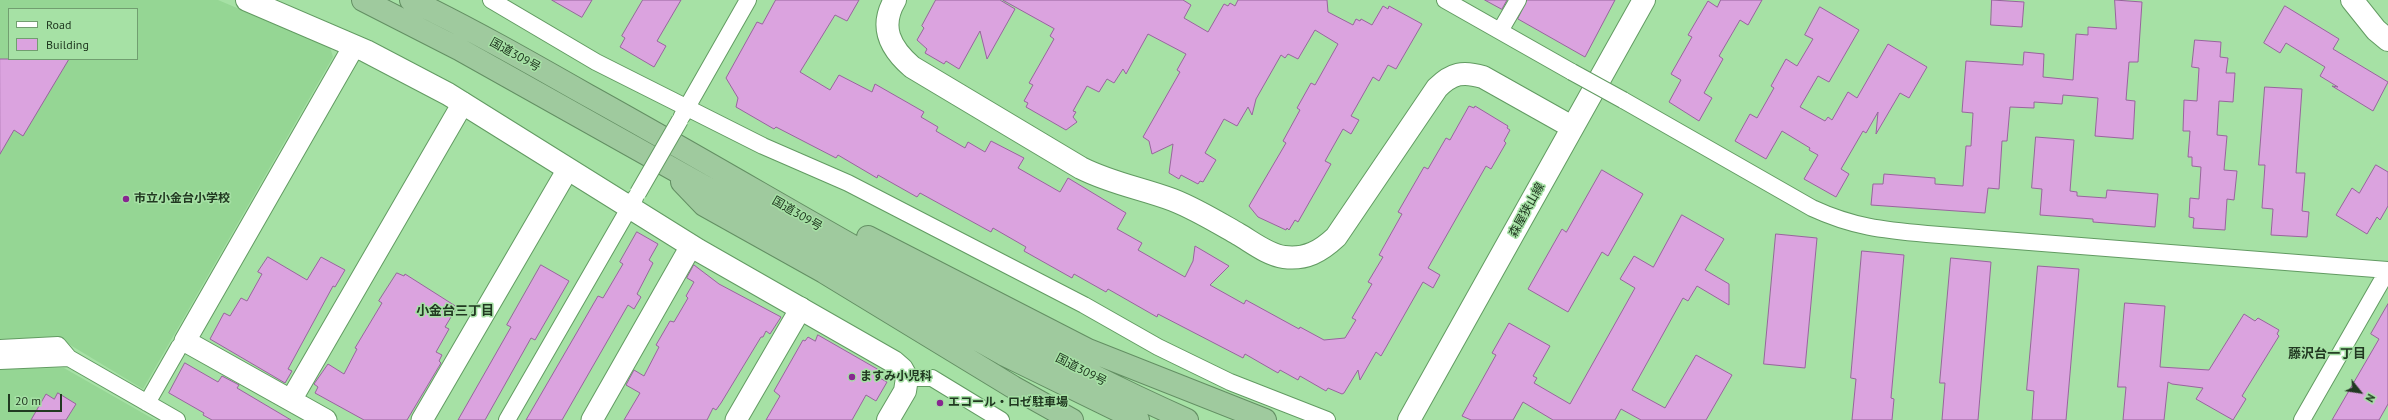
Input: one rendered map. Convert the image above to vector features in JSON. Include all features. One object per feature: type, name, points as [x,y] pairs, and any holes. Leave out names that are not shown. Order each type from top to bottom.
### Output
[{"type":"highway","name":"国道309号","points":[[363,0],[459,49],[1004,354],[1138,420]]},
{"type":"highway","name":"国道309号","points":[[411,0],[483,37],[974,314],[1118,389],[1187,420]]},
{"type":"highway","points":[[667,165],[704,206],[824,272],[1072,420]]},
{"type":"highway","points":[[716,168],[816,208],[881,245],[1088,350],[1265,420]]},
{"type":"street","points":[[247,0],[354,46],[463,103],[568,169],[634,200],[691,246],[894,362],[907,378],[905,391],[888,420]]},
{"type":"street","points":[[491,0],[683,113],[848,182],[1084,305],[1158,346],[1230,382],[1327,420]]},
{"type":"street","points":[[507,420],[748,0]]},
{"type":"street","points":[[894,0],[889,10],[887,24],[890,42],[898,55],[912,67],[1081,168],[1109,180],[1172,199],[1194,209],[1269,252],[1283,257],[1298,258],[1310,255],[1325,247],[1336,237],[1437,88],[1447,78],[1456,74],[1468,73],[1483,77],[1572,127]]},
{"type":"street","points":[[1445,0],[1812,208],[1847,222],[1880,230],[2388,270],[2302,420]]},
{"type":"street","points":[[1500,31],[1518,0]]},
{"type":"street","name":"森屋狭山線","points":[[1409,420],[1644,0]]},
{"type":"street","points":[[2352,0],[2376,30],[2388,40]]},
{"type":"street","points":[[147,403],[179,347],[185,341],[354,46]]},
{"type":"street","points":[[291,400],[463,103]]},
{"type":"street","points":[[422,420],[568,169]]},
{"type":"street","points":[[592,420],[691,246]]},
{"type":"street","points":[[736,420],[801,308]]},
{"type":"street","points":[[185,341],[326,420]]},
{"type":"street","points":[[0,348],[58,345],[69,358],[177,420]]},
{"type":"street","points":[[0,361],[69,358]]},
{"type":"street","points":[[907,378],[932,378],[1001,420]]},
{"type":"shaded area","name":"市立小金台小学校","points":[[0,0],[218,0],[330,47],[333,57],[143,389],[62,340],[0,341]]},
{"type":"shaded area","points":[[64,368],[155,420],[0,420],[0,369]]},
{"type":"building","points":[[552,0],[592,0],[582,17]]},
{"type":"building","points":[[643,0],[681,0],[657,41],[666,46],[654,67],[620,47],[625,38],[622,36]]},
{"type":"building","points":[[776,0],[859,0],[847,21],[835,15],[800,72],[830,90],[839,75],[872,92],[875,84],[924,112],[921,117],[938,127],[936,131],[965,148],[968,142],[985,152],[991,141],[1024,158],[1018,168],[1060,192],[1068,178],[1126,213],[1117,229],[1142,243],[1138,250],[1185,277],[1193,261],[1195,246],[1229,266],[1210,285],[1244,304],[1246,300],[1299,329],[1300,327],[1324,340],[1345,338],[1356,320],[1352,318],[1372,284],[1368,282],[1383,257],[1379,255],[1402,214],[1398,212],[1424,167],[1428,169],[1446,138],[1450,140],[1469,106],[1474,108],[1475,106],[1508,126],[1507,128],[1510,130],[1504,141],[1506,143],[1491,169],[1486,166],[1428,268],[1440,275],[1433,288],[1423,282],[1381,356],[1376,352],[1360,380],[1358,370],[1342,394],[1328,388],[1326,391],[1300,376],[1298,380],[1280,370],[1278,373],[1245,354],[1243,358],[1158,314],[1157,317],[1108,289],[1106,292],[1074,274],[1072,278],[1024,251],[1026,247],[993,228],[991,232],[920,193],[917,197],[878,175],[877,178],[838,155],[836,158],[776,127],[774,129],[736,107],[738,98],[726,78],[757,22],[762,24]]},
{"type":"building","points":[[936,0],[1000,0],[1015,9],[987,59],[980,31],[959,69],[946,61],[944,64],[925,53],[927,49],[917,40],[924,28],[922,26]]},
{"type":"building","points":[[1003,0],[1183,0],[1191,5],[1184,18],[1208,32],[1224,4],[1228,6],[1230,3],[1235,6],[1238,0],[1327,0],[1328,12],[1353,25],[1356,19],[1360,21],[1361,19],[1372,25],[1383,6],[1388,9],[1389,6],[1422,24],[1396,69],[1388,65],[1379,81],[1373,77],[1351,116],[1359,120],[1351,134],[1343,129],[1325,161],[1331,164],[1298,222],[1295,220],[1289,230],[1287,228],[1286,230],[1258,217],[1249,206],[1286,143],[1283,141],[1300,110],[1297,108],[1311,83],[1315,85],[1338,44],[1315,30],[1298,59],[1288,54],[1285,58],[1281,55],[1256,99],[1252,115],[1248,107],[1237,126],[1224,119],[1205,153],[1216,160],[1203,182],[1200,181],[1198,184],[1181,175],[1179,179],[1169,173],[1173,144],[1152,154],[1149,141],[1143,137],[1180,72],[1177,70],[1186,54],[1148,34],[1126,74],[1123,69],[1114,83],[1107,79],[1099,92],[1087,86],[1073,111],[1076,112],[1073,117],[1077,122],[1066,130],[1026,107],[1028,103],[1024,101],[1033,85],[1029,83],[1054,39],[1050,36],[1054,29]]},
{"type":"building","points":[[1485,0],[1507,0],[1502,9]]},
{"type":"building","points":[[1527,0],[1615,0],[1585,57],[1518,19]]},
{"type":"building","points":[[1721,0],[1762,0],[1748,25],[1740,20],[1719,56],[1723,59],[1704,93],[1712,98],[1699,121],[1669,102],[1681,80],[1671,74],[1692,37],[1688,35],[1708,1],[1717,7]]},
{"type":"building","points":[[1992,0],[2024,2],[2022,27],[1991,25]]},
{"type":"building","points":[[2115,0],[2142,2],[2138,62],[2129,62],[2126,100],[2135,101],[2133,139],[2095,136],[2098,98],[2063,95],[2062,104],[2034,102],[2034,108],[2010,107],[2007,141],[2002,141],[1999,189],[1988,188],[1985,213],[1871,205],[1873,184],[1883,184],[1884,174],[1935,178],[1935,184],[1963,186],[1966,146],[1971,146],[1973,113],[1962,112],[1966,61],[2023,65],[2024,52],[2044,54],[2043,77],[2073,80],[2076,34],[2088,35],[2088,27],[2116,29]]},
{"type":"building","points":[[2285,6],[2339,39],[2333,49],[2388,82],[2373,111],[2332,86],[2338,87],[2320,76],[2325,67],[2286,43],[2280,53],[2264,43]]},
{"type":"building","points":[[1820,7],[1859,30],[1829,82],[1818,76],[1800,107],[1825,121],[1828,117],[1832,120],[1848,92],[1857,98],[1888,44],[1927,67],[1909,98],[1900,93],[1876,134],[1878,112],[1866,133],[1863,131],[1841,169],[1849,174],[1836,197],[1804,179],[1818,155],[1809,150],[1810,148],[1782,131],[1766,159],[1735,141],[1750,114],[1757,118],[1774,88],[1771,86],[1786,59],[1797,66],[1813,39],[1805,35]]},
{"type":"building","points":[[2195,40],[2221,42],[2220,57],[2228,58],[2226,73],[2235,73],[2233,102],[2219,101],[2217,135],[2227,136],[2224,170],[2237,171],[2234,200],[2227,199],[2225,230],[2193,228],[2194,218],[2189,217],[2190,198],[2199,199],[2201,167],[2192,166],[2192,157],[2188,157],[2190,131],[2183,131],[2184,100],[2197,101],[2199,68],[2192,67]]},
{"type":"building","points":[[0,59],[68,60],[23,136],[14,130],[0,154]]},
{"type":"building","points":[[2265,87],[2302,89],[2296,173],[2305,173],[2302,211],[2309,212],[2307,237],[2271,235],[2273,209],[2262,208],[2265,165],[2259,165]]},
{"type":"building","points":[[2036,137],[2074,140],[2070,191],[2077,192],[2077,196],[2106,198],[2107,190],[2158,194],[2155,227],[2093,222],[2093,219],[2040,215],[2042,189],[2032,188]]},
{"type":"building","points":[[2376,165],[2388,172],[2388,206],[2380,220],[2377,217],[2367,234],[2336,215],[2352,188],[2359,193]]},
{"type":"building","points":[[1602,170],[1643,194],[1608,256],[1602,252],[1568,312],[1528,289],[1562,229],[1566,232]]},
{"type":"building","points":[[1682,215],[1724,239],[1705,270],[1729,284],[1729,305],[1697,286],[1688,301],[1683,298],[1632,390],[1665,408],[1696,355],[1732,375],[1706,420],[1641,420],[1621,409],[1615,420],[1553,420],[1523,402],[1513,420],[1471,420],[1462,416],[1496,355],[1492,353],[1509,323],[1550,346],[1533,376],[1537,378],[1534,383],[1570,404],[1635,288],[1620,279],[1634,256],[1653,267]]},
{"type":"building","points":[[637,232],[658,244],[649,260],[653,263],[637,294],[641,297],[634,309],[628,305],[562,420],[526,420],[598,296],[603,298],[623,264],[620,262]]},
{"type":"building","points":[[1776,234],[1817,238],[1805,368],[1764,364]]},
{"type":"building","points":[[1862,251],[1904,255],[1891,398],[1894,399],[1892,420],[1852,420],[1856,379],[1851,378]]},
{"type":"building","points":[[268,257],[307,280],[321,257],[345,270],[335,287],[333,286],[288,369],[292,371],[285,383],[210,339],[224,313],[230,316],[241,298],[247,301],[262,274],[258,272]]},
{"type":"building","points":[[1951,258],[1991,262],[1978,420],[1942,420],[1945,383],[1940,383]]},
{"type":"building","points":[[541,265],[569,281],[535,340],[531,338],[485,420],[458,420],[511,327],[507,325]]},
{"type":"building","points":[[694,265],[719,284],[781,317],[770,334],[766,331],[763,337],[761,337],[721,403],[716,410],[713,408],[707,420],[624,420],[640,393],[626,385],[634,370],[644,376],[659,347],[656,345],[670,321],[674,322],[688,298],[686,296],[694,282],[687,278]]},
{"type":"building","points":[[2038,266],[2079,269],[2066,420],[2032,420],[2034,391],[2027,390]]},
{"type":"building","points":[[397,273],[404,276],[405,274],[457,307],[445,327],[449,329],[436,352],[442,355],[439,361],[441,363],[407,420],[364,420],[315,393],[318,387],[314,384],[328,364],[344,374],[357,349],[355,348],[382,303],[379,301]]},
{"type":"building","points":[[2125,303],[2165,306],[2160,367],[2209,370],[2244,314],[2255,321],[2258,318],[2279,330],[2277,334],[2279,336],[2242,396],[2246,399],[2233,420],[2196,399],[2203,388],[2172,384],[2168,382],[2164,420],[2123,420],[2126,387],[2118,387]]},
{"type":"building","points":[[2388,304],[2388,404],[2379,420],[2332,420],[2379,339],[2371,334]]},
{"type":"building","points":[[818,335],[879,370],[876,376],[887,382],[876,401],[866,395],[852,420],[766,420],[780,396],[774,391],[803,340],[805,341],[808,337],[815,341]]},
{"type":"building","points":[[185,363],[218,382],[222,376],[239,385],[237,388],[291,420],[212,420],[203,415],[204,413],[169,393]]},
{"type":"building","points":[[58,393],[76,404],[66,420],[31,420],[46,394],[54,399]]},
{"type":"place","name":"市立小金台小学校","points":[[126,199]]},
{"type":"place","name":"ますみ小児科","points":[[852,377]]},
{"type":"place","name":"エコール・ロゼ駐車場","points":[[940,403]]},
{"type":"district","name":"小金台三丁目","points":[[455,311]]},
{"type":"district","name":"藤沢台一丁目","points":[[2327,354]]}]
